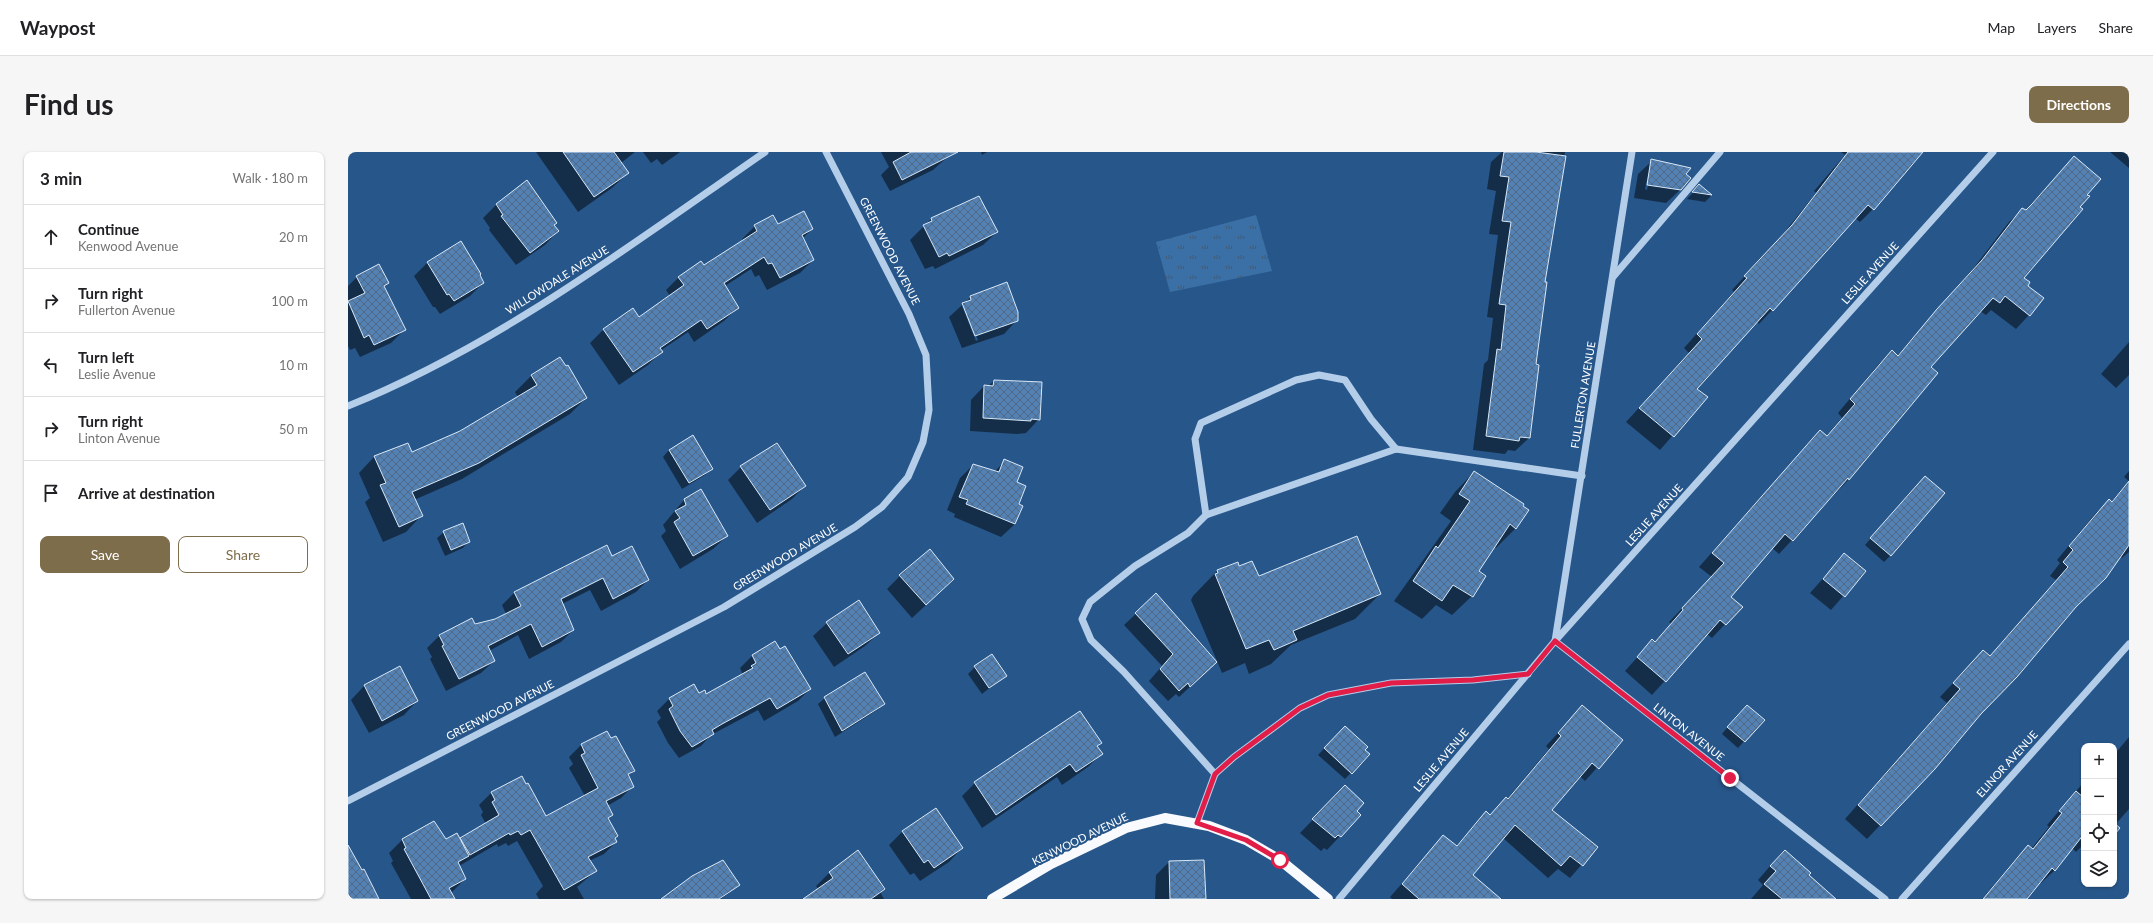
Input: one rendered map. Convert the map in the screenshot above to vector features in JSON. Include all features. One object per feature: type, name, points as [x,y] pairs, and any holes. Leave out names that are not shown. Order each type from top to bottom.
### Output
[{"type":"main road","name":"KENWOOD AVENUE","points":[[992,899],[1051,864],[1126,828],[1165,818],[1197,823],[1231,834],[1263,848],[1302,876],[1328,899]]},
{"type":"street","name":"WILLOWDALE AVENUE","points":[[348,406],[437,363],[524,315],[594,272],[765,152]]},
{"type":"street","name":"GREENWOOD AVENUE","points":[[348,801],[724,607],[855,527],[882,507],[908,477],[923,442],[929,410],[926,355],[909,314],[826,152]]},
{"type":"street","name":"FULLERTON AVENUE","points":[[1555,641],[1632,152]]},
{"type":"street","points":[[1613,277],[1720,152]]},
{"type":"street","name":"LESLIE AVENUE","points":[[1339,899],[1555,641],[1993,152]]},
{"type":"street","points":[[1206,516],[1195,439],[1201,423],[1296,380],[1319,375],[1345,380],[1371,419],[1396,449]]},
{"type":"street","points":[[1215,774],[1124,672],[1091,640],[1082,619],[1090,602],[1135,566],[1188,533],[1206,516],[1396,449],[1582,476]]},
{"type":"street","name":"LINTON AVENUE","points":[[1555,641],[1885,899]]},
{"type":"street","name":"ELINOR AVENUE","points":[[1902,899],[2129,644]]},
{"type":"street","points":[[1197,823],[1215,774],[1234,757],[1300,708],[1328,695],[1391,683],[1473,680],[1528,674]]},
{"type":"green space","points":[[1256,215],[1272,271],[1170,292],[1156,242]]},
{"type":"building","points":[[563,152],[614,152],[629,173],[594,197]]},
{"type":"building","points":[[911,152],[958,152],[902,180],[893,162]]},
{"type":"building","points":[[1504,152],[1536,152],[1566,156],[1545,282],[1547,282],[1536,364],[1539,365],[1530,438],[1520,437],[1519,441],[1486,436],[1497,349],[1501,350],[1506,305],[1499,304],[1511,222],[1502,221],[1509,177],[1500,176]]},
{"type":"building","points":[[1848,152],[1923,152],[1874,210],[1868,205],[1773,311],[1770,308],[1697,389],[1708,397],[1674,437],[1639,408],[1702,339],[1697,334],[1747,278],[1744,276],[1792,225]]},
{"type":"building","points":[[2074,156],[2101,179],[2087,195],[2090,196],[2080,207],[2083,209],[2024,278],[2030,282],[2028,286],[2044,298],[2030,316],[2005,296],[2000,303],[1993,298],[1931,367],[1938,373],[1849,480],[1848,478],[1793,541],[1785,534],[1731,597],[1743,607],[1726,625],[1720,620],[1666,682],[1637,657],[1652,639],[1655,642],[1683,610],[1682,608],[1724,563],[1712,553],[1820,430],[1827,436],[1855,404],[1850,399],[1892,350],[1898,356],[1937,309],[1982,260],[2022,208],[2026,210],[2032,204]]},
{"type":"building","points":[[1651,159],[1691,168],[1686,174],[1691,178],[1681,190],[1647,185]]},
{"type":"building","points":[[527,180],[557,223],[554,225],[559,231],[530,253],[501,216],[503,215],[496,204]]},
{"type":"building","points":[[1699,184],[1712,195],[1692,192]]},
{"type":"building","points":[[979,196],[998,232],[949,256],[947,253],[939,257],[923,225],[932,221],[931,218]]},
{"type":"building","points":[[804,211],[813,229],[802,235],[814,260],[780,278],[772,263],[768,264],[764,257],[724,283],[739,308],[707,329],[701,320],[660,348],[663,352],[633,372],[603,329],[633,308],[639,317],[684,285],[678,277],[701,261],[704,265],[757,231],[754,225],[773,215],[778,224]]},
{"type":"building","points":[[461,241],[481,274],[480,275],[484,283],[454,301],[449,294],[447,295],[427,262]]},
{"type":"building","points":[[379,264],[389,283],[384,286],[406,330],[374,345],[369,335],[364,338],[348,301],[365,293],[356,276]]},
{"type":"building","points":[[1007,282],[1018,312],[1018,321],[975,336],[962,303],[971,300],[970,296]]},
{"type":"building","points":[[560,357],[566,366],[568,365],[587,398],[479,463],[412,492],[423,516],[399,527],[380,485],[386,483],[374,456],[408,443],[412,452],[460,431],[537,385],[531,375]]},
{"type":"building","points":[[994,380],[1042,382],[1040,420],[1031,419],[1031,421],[983,418],[984,385],[993,386]]},
{"type":"building","points":[[693,435],[713,469],[689,483],[669,450]]},
{"type":"building","points":[[777,443],[806,486],[770,510],[740,466]]},
{"type":"building","points":[[1004,459],[1023,467],[1017,482],[1026,486],[1019,504],[1023,506],[1015,524],[966,504],[968,500],[959,497],[973,464],[999,472]]},
{"type":"building","points":[[1474,471],[1524,504],[1523,506],[1529,510],[1516,529],[1510,524],[1479,571],[1486,576],[1473,597],[1453,585],[1442,601],[1413,581],[1436,546],[1438,548],[1470,501],[1459,494]]},
{"type":"building","points":[[1925,476],[1945,493],[1891,556],[1870,538]]},
{"type":"building","points":[[2129,481],[2129,545],[2106,578],[2076,607],[2017,677],[1981,714],[1935,769],[1881,826],[1858,805],[1960,689],[1953,683],[1983,650],[1990,656],[2068,567],[2063,562],[2073,550],[2069,546],[2109,499],[2112,502]]},
{"type":"building","points":[[701,489],[728,536],[693,556],[674,522],[680,518],[675,511],[686,505],[684,499]]},
{"type":"building","points":[[463,523],[470,542],[451,550],[443,531]]},
{"type":"building","points":[[1357,536],[1381,594],[1293,631],[1297,640],[1274,650],[1269,640],[1246,649],[1215,574],[1218,573],[1217,570],[1238,562],[1239,566],[1252,561],[1259,576]]},
{"type":"building","points":[[607,545],[612,556],[632,546],[649,580],[613,599],[603,578],[561,599],[574,630],[542,647],[531,624],[488,646],[495,661],[459,679],[442,646],[444,645],[439,635],[472,618],[475,624],[495,619],[521,606],[514,592]]},
{"type":"building","points":[[930,549],[954,579],[926,605],[899,575]]},
{"type":"building","points":[[1844,553],[1866,571],[1845,597],[1823,579]]},
{"type":"building","points":[[1156,593],[1217,662],[1190,687],[1188,683],[1179,691],[1160,669],[1173,654],[1135,613]]},
{"type":"building","points":[[859,600],[880,633],[848,654],[826,622]]},
{"type":"building","points":[[775,641],[780,649],[785,646],[811,689],[777,709],[770,698],[712,730],[714,734],[692,747],[680,731],[669,709],[673,706],[669,698],[694,684],[699,693],[705,690],[706,694],[753,668],[751,666],[756,663],[752,655]]},
{"type":"building","points":[[992,654],[1007,676],[989,688],[974,666]]},
{"type":"building","points":[[400,666],[418,701],[382,721],[364,685]]},
{"type":"building","points":[[865,672],[885,704],[842,731],[824,697]]},
{"type":"building","points":[[1582,705],[1623,740],[1599,769],[1592,763],[1552,810],[1598,847],[1583,866],[1570,856],[1561,866],[1515,825],[1473,875],[1501,899],[1419,899],[1402,884],[1443,835],[1457,846],[1486,811],[1490,815],[1506,797],[1508,799],[1561,736],[1558,733]]},
{"type":"building","points":[[1747,705],[1765,720],[1745,742],[1727,727]]},
{"type":"building","points":[[1080,711],[1102,743],[1097,746],[1103,754],[1076,772],[1070,764],[996,815],[974,782]]},
{"type":"building","points":[[1345,726],[1368,747],[1365,750],[1370,754],[1352,774],[1324,748]]},
{"type":"building","points":[[607,731],[611,738],[616,736],[635,771],[628,774],[634,787],[606,801],[613,815],[608,818],[618,836],[615,838],[617,842],[588,857],[597,871],[564,890],[530,830],[521,835],[518,831],[510,835],[509,833],[470,855],[460,838],[499,815],[492,802],[495,800],[491,792],[522,776],[526,784],[528,783],[546,816],[598,788],[581,755],[585,753],[581,744]]},
{"type":"building","points":[[1345,785],[1364,803],[1357,811],[1361,815],[1341,837],[1338,835],[1335,838],[1312,819]]},
{"type":"building","points":[[2076,791],[2081,795],[2081,838],[2055,871],[2052,868],[2027,899],[1983,899],[2028,845],[2033,849],[2062,813],[2059,811]]},
{"type":"building","points":[[936,808],[963,848],[934,868],[928,860],[924,863],[902,831]]},
{"type":"building","points":[[434,821],[446,839],[457,833],[469,856],[458,862],[466,879],[449,888],[455,899],[431,899],[404,849],[406,848],[402,839]]},
{"type":"building","points":[[348,845],[362,870],[364,869],[379,899],[348,899]]},
{"type":"building","points":[[858,850],[885,889],[871,899],[803,899],[833,878],[829,872]]},
{"type":"building","points":[[1785,850],[1811,873],[1809,875],[1836,899],[1782,899],[1764,884],[1776,871],[1770,866]]},
{"type":"building","points":[[723,860],[740,885],[719,899],[661,899],[692,876]]},
{"type":"building","points":[[1204,860],[1206,899],[1170,899],[1169,861]]},
{"type":"route","points":[[1280,860],[1263,848],[1246,840],[1197,823],[1215,774],[1234,757],[1300,708],[1328,695],[1391,683],[1473,680],[1528,674],[1555,641],[1730,778]]}]
